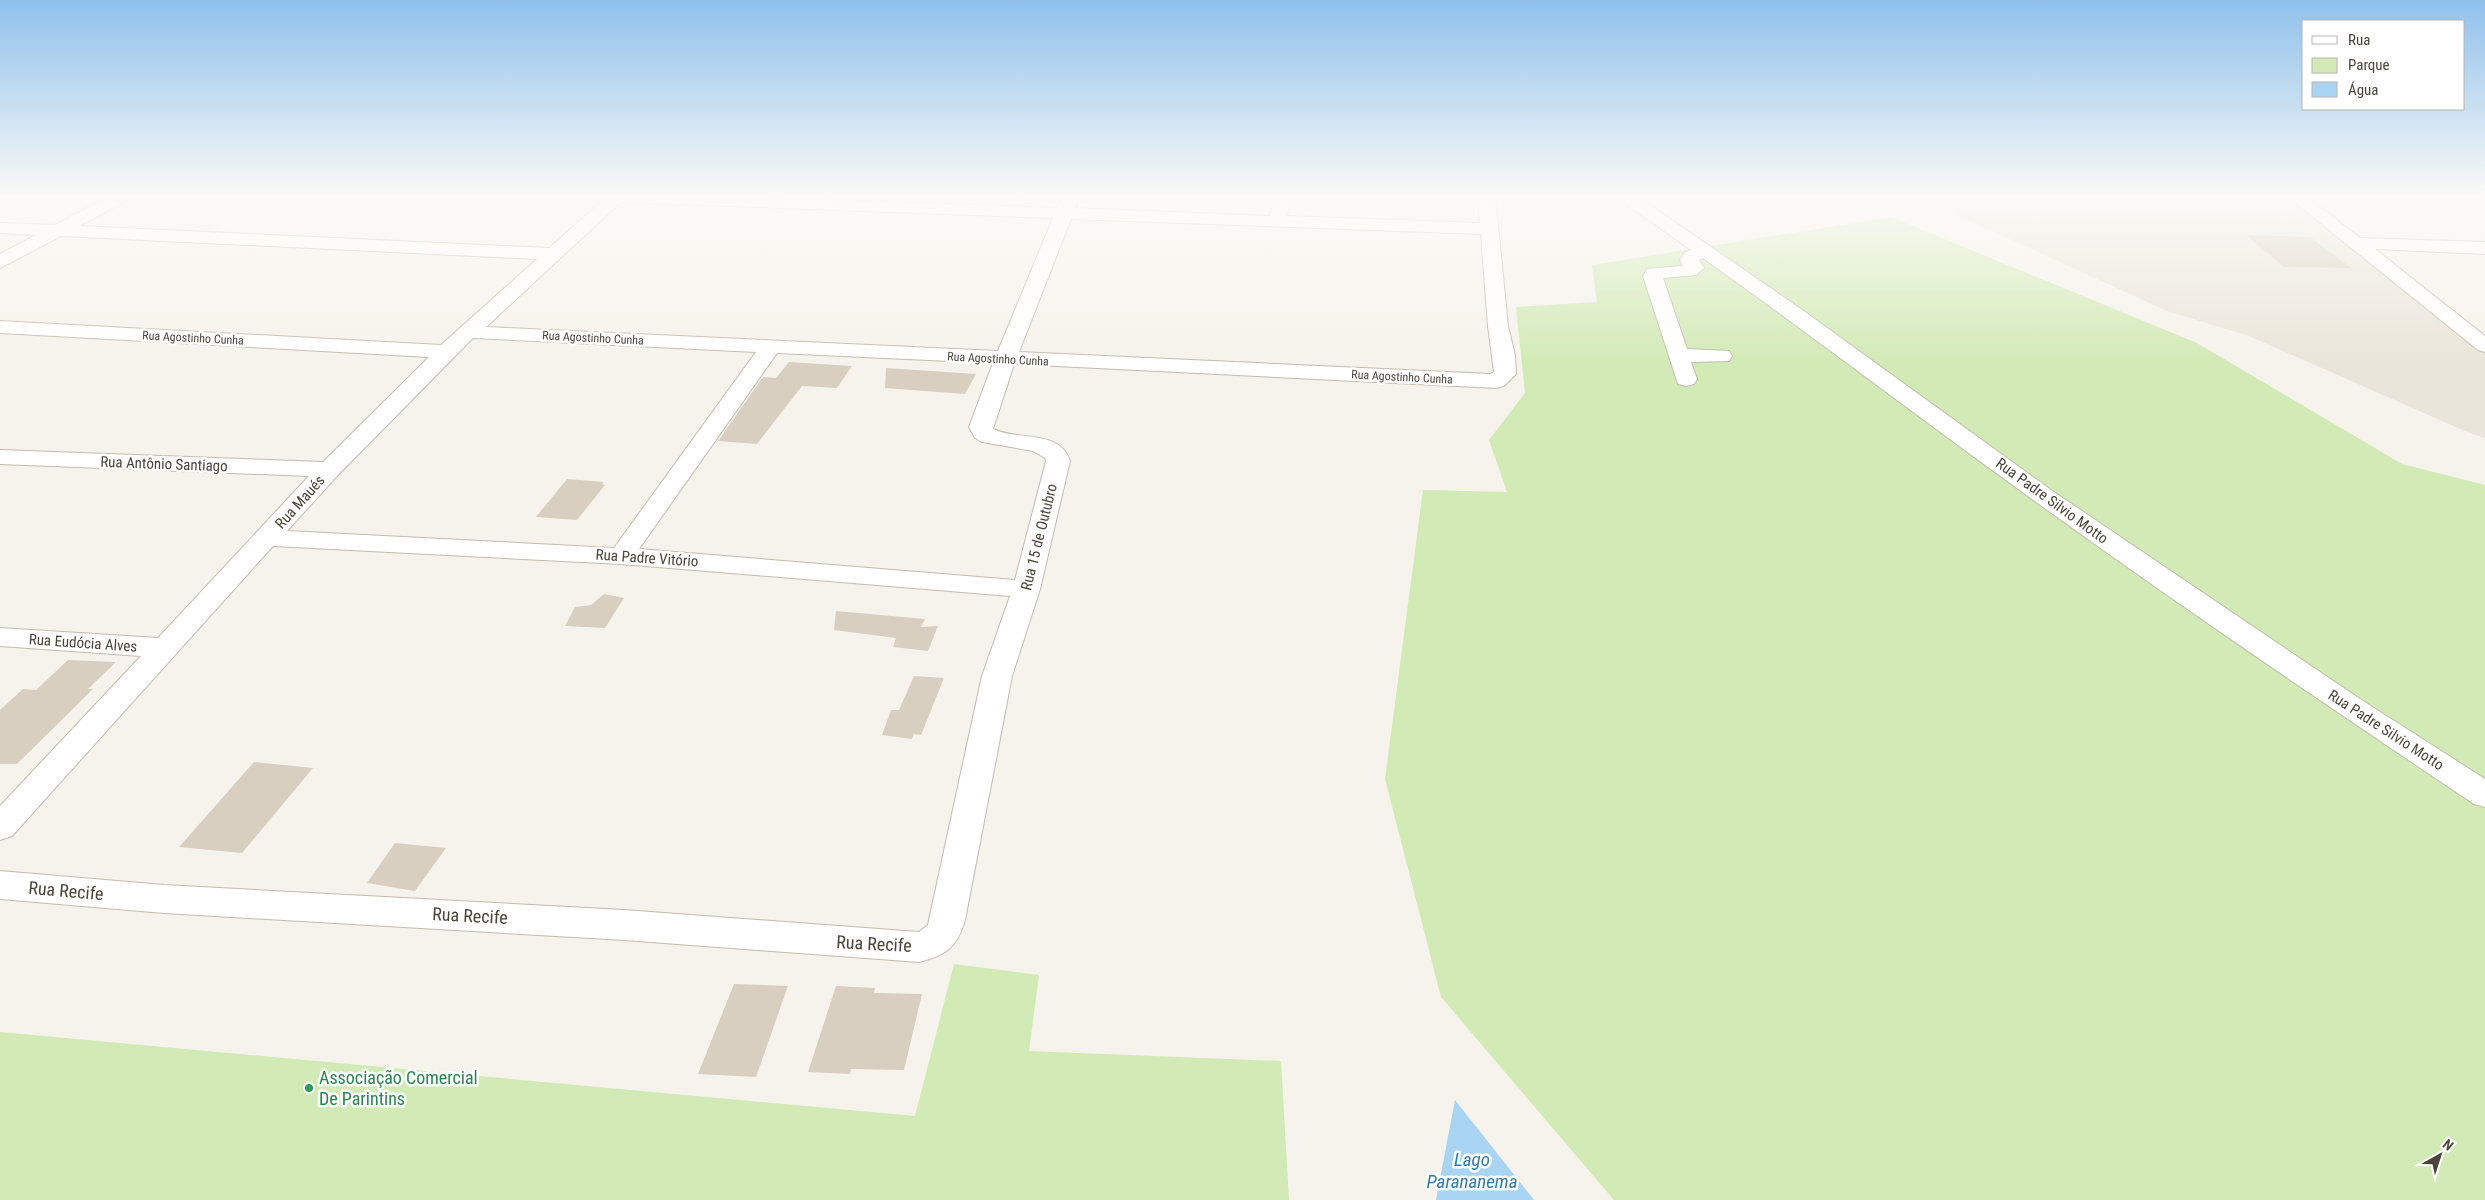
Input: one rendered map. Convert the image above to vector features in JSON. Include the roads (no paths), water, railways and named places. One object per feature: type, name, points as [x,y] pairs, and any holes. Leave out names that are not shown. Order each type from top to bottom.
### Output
[{"type":"street","points":[[0,262],[18,252]]},
{"type":"street","points":[[510,252],[551,254]]},
{"type":"street","name":"Rua Maués","points":[[0,827],[329,470],[446,352],[553,252]]},
{"type":"street","name":"Rua 15 de Outubro","points":[[938,939],[944,934],[997,676],[1026,589],[1058,461],[1056,454],[1039,445],[990,437],[983,433],[982,427],[1005,359],[1047,252]]},
{"type":"street","name":"Rua Agostinho Cunha","points":[[469,332],[770,348],[1491,381],[1500,379],[1505,374],[1504,355],[1498,326],[1491,252]]},
{"type":"street","points":[[1686,379],[1653,276],[1654,273],[1689,271],[1694,268],[1689,260],[1692,256],[1703,252]]},
{"type":"street","name":"Rua Padre Silvio Motto","points":[[1707,252],[2066,512],[2349,706],[2485,795]]},
{"type":"street","points":[[2368,252],[2483,342]]},
{"type":"street","name":"Rua Agostinho Cunha","points":[[0,327],[446,352]]},
{"type":"street","points":[[622,556],[770,348]]},
{"type":"street","points":[[1678,355],[1721,356]]},
{"type":"street","name":"Rua Antônio Santiago","points":[[0,457],[329,470]]},
{"type":"street","name":"Rua Padre Vitório","points":[[267,538],[622,556],[1026,589]]},
{"type":"street","name":"Rua Eudócia Alves","points":[[0,637],[166,648]]},
{"type":"street","name":"Rua Recife","points":[[0,885],[164,899],[624,925],[919,946],[938,939]]},
{"type":"water","name":"Lago Parananema","points":[[1455,1100],[1534,1200],[1436,1200]]},
{"type":"place","name":"Associação Comercial De Parintins","points":[[309,1088]]}]
